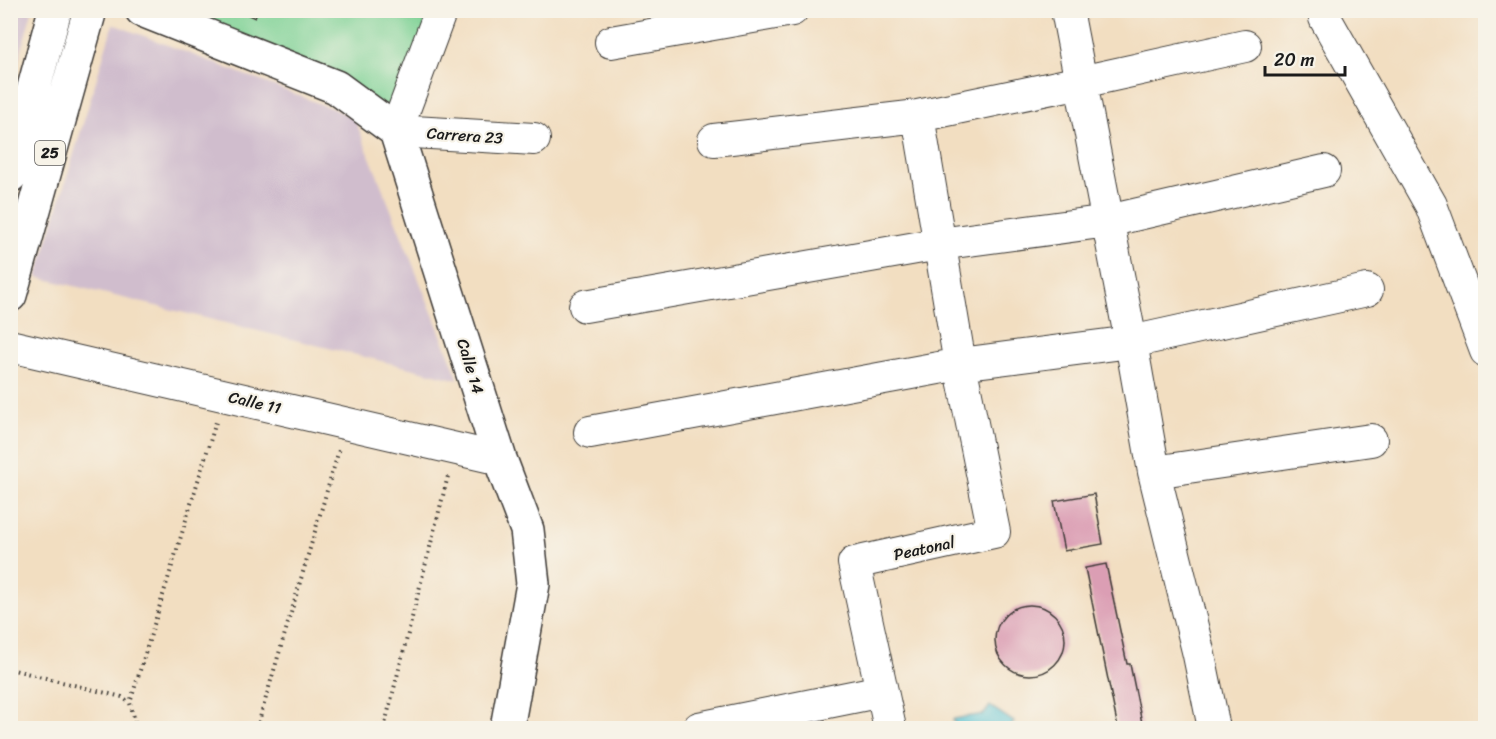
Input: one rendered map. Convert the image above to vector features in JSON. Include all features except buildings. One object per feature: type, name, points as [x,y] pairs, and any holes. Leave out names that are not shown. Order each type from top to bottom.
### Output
[{"type":"main road","name":"25","points":[[10,176],[55,10]]},
{"type":"main road","name":"25","points":[[10,295],[90,10]]},
{"type":"main road","points":[[142,10],[336,87],[396,131]]},
{"type":"main road","name":"Calle 14","points":[[396,131],[500,459],[527,530],[533,584],[507,729]]},
{"type":"street","points":[[396,131],[441,10]]},
{"type":"street","points":[[611,42],[792,10]]},
{"type":"street","points":[[1067,10],[1154,472],[1199,655],[1214,729]]},
{"type":"street","points":[[1325,18],[1431,205],[1485,351]]},
{"type":"street","points":[[714,140],[918,116],[1245,46]]},
{"type":"street","points":[[918,116],[960,364]]},
{"type":"street","name":"Carrera 23","points":[[396,131],[534,140]]},
{"type":"street","points":[[585,306],[939,244],[1108,221],[1324,171]]},
{"type":"street","points":[[590,432],[960,364],[1131,342],[1367,290]]},
{"type":"street","name":"Calle 11","points":[[10,346],[500,459]]},
{"type":"street","name":"Peatonal","points":[[882,691],[854,563],[994,532],[960,364]]},
{"type":"street","points":[[1154,472],[1371,440]]},
{"type":"street","points":[[699,729],[882,691],[890,729]]},
{"type":"path","points":[[137,729],[130,703],[224,395]]},
{"type":"path","points":[[257,729],[347,424]]},
{"type":"path","points":[[384,729],[455,448]]},
{"type":"path","points":[[10,669],[122,697],[130,703]]},
{"type":"shaded area","points":[[10,11],[32,11],[11,88]]},
{"type":"shaded area","points":[[113,24],[354,117],[459,380],[37,277]]},
{"type":"green space","points":[[142,11],[441,11],[403,112]]},
{"type":"water","points":[[990,706],[1014,722],[1010,728],[956,728],[953,719],[984,714]]}]
